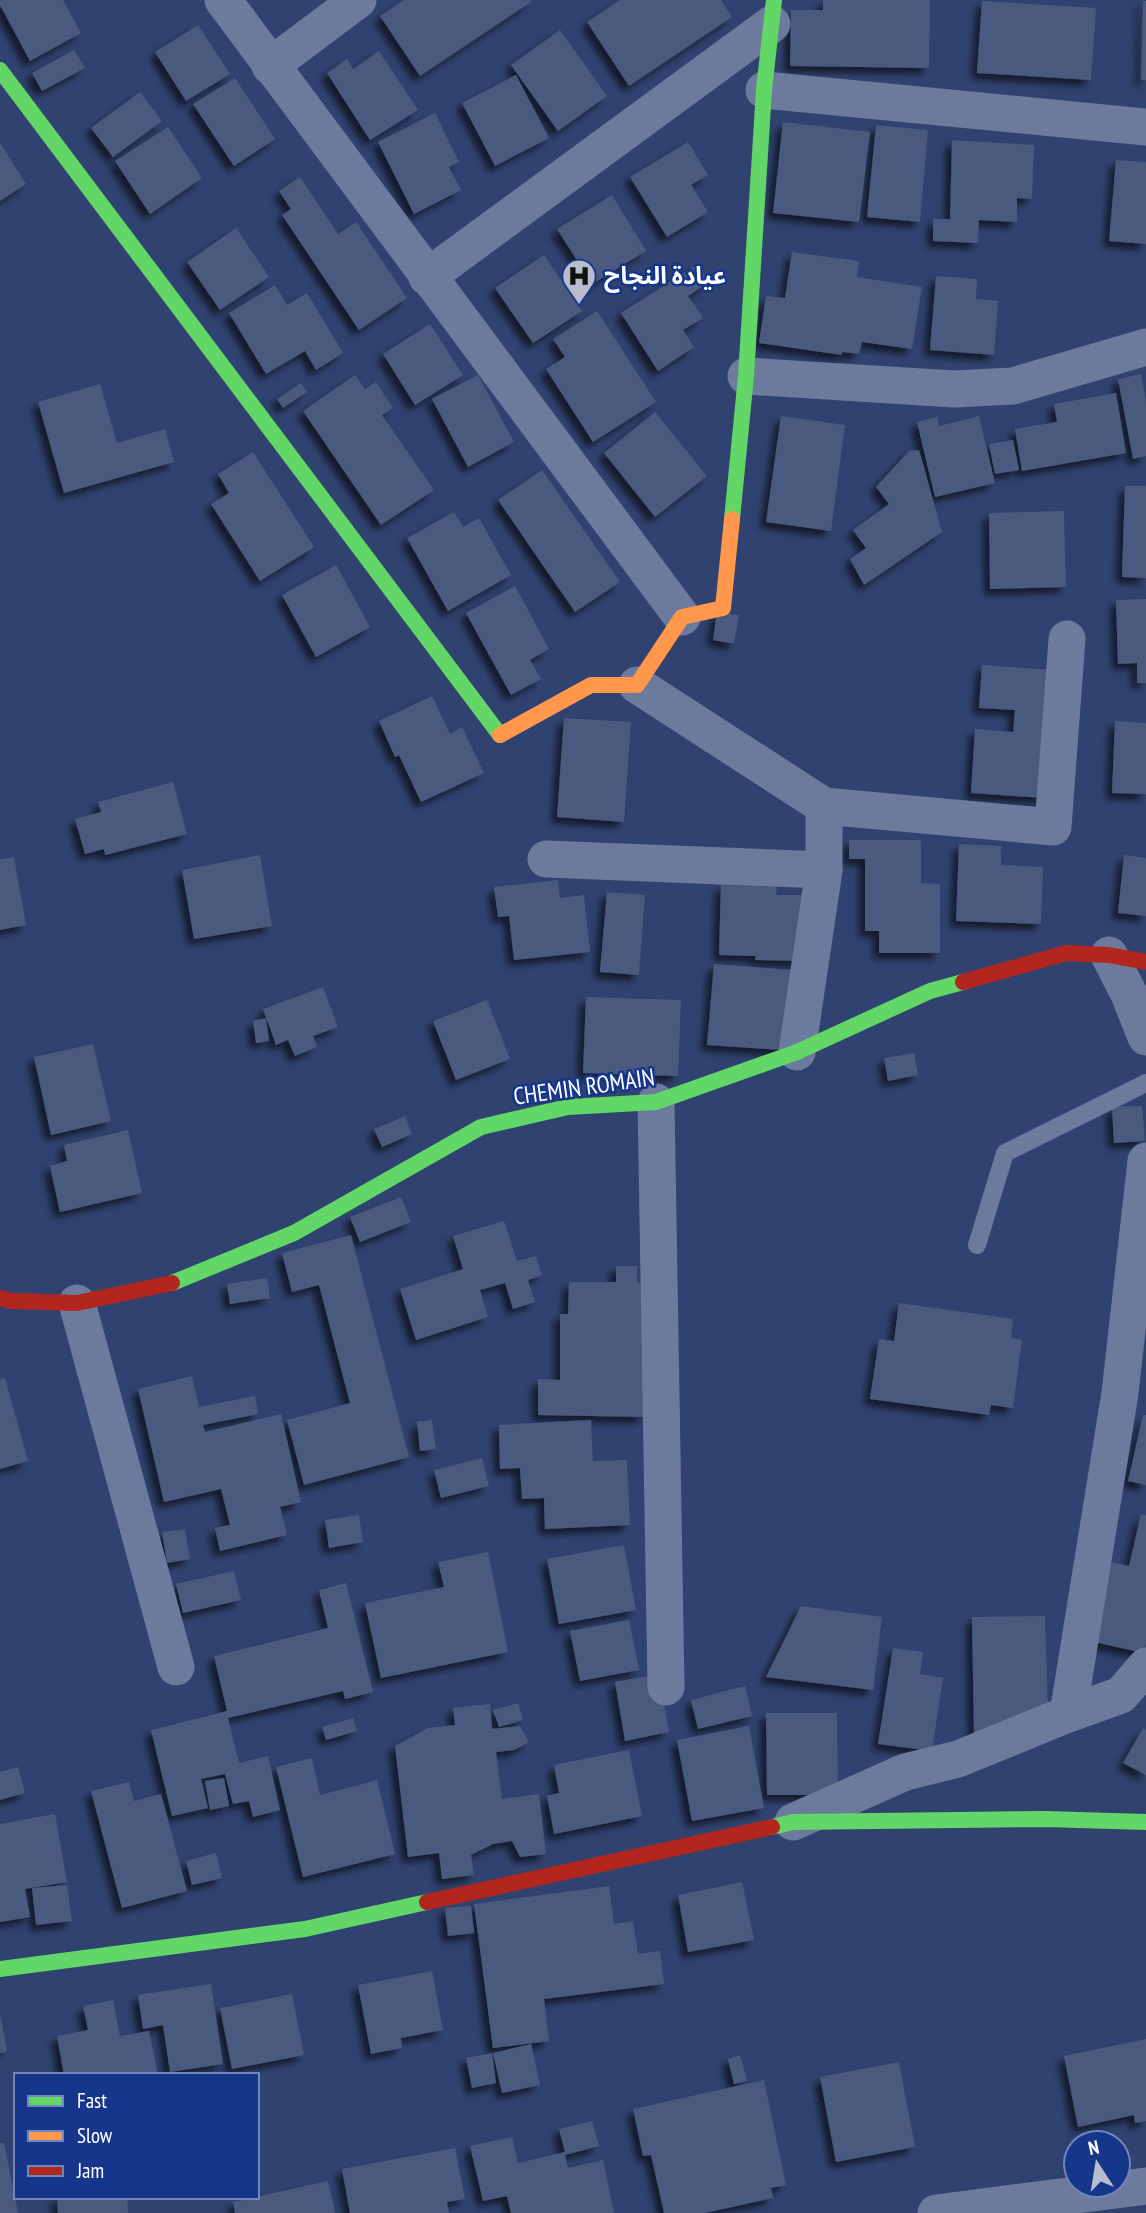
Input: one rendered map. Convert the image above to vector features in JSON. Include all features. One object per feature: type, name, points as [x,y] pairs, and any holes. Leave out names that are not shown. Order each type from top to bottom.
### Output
[{"type":"street","points":[[223,0],[682,617]]},
{"type":"street","points":[[270,66],[358,0]]},
{"type":"street","points":[[427,277],[773,12]]},
{"type":"street","points":[[637,685],[682,617],[723,608],[746,376],[764,90],[773,12]]},
{"type":"street","points":[[0,70],[499,735],[591,685],[637,685],[824,806],[1053,827],[1067,639]]},
{"type":"street","points":[[764,90],[1146,127]]},
{"type":"street","points":[[746,376],[954,389],[1013,386],[1146,347]]},
{"type":"street","points":[[797,1052],[824,870],[824,806]]},
{"type":"street","points":[[546,859],[824,870]]},
{"type":"street","name":"CHEMIN ROMAIN","points":[[0,1298],[12,1301],[77,1303],[167,1284],[294,1233],[481,1126],[568,1107],[656,1102],[797,1052],[930,991],[1066,953],[1109,955],[1146,961]]},
{"type":"street","points":[[1109,955],[1129,994],[1146,1037]]},
{"type":"street","points":[[656,1102],[666,1687]]},
{"type":"street","points":[[1068,1714],[1133,1396],[1146,1161]]},
{"type":"street","points":[[77,1303],[176,1667]]},
{"type":"street","points":[[0,1969],[305,1930],[793,1822],[905,1772],[958,1759],[1121,1695],[1146,1666]]},
{"type":"street","points":[[793,1822],[1045,1819],[1146,1822]]},
{"type":"street","points":[[936,2213],[1146,2186]]},
{"type":"lane","points":[[977,1245],[1005,1153],[1146,1083]]},
{"type":"building","points":[[0,0],[63,0],[81,33],[30,61],[0,5]]},
{"type":"building","points":[[404,0],[531,2],[420,76],[380,16]]},
{"type":"building","points":[[620,0],[721,0],[732,17],[629,86],[587,22]]},
{"type":"building","points":[[823,0],[930,0],[929,68],[790,66],[791,10],[823,10]]},
{"type":"building","points":[[982,1],[1096,8],[1091,80],[977,73]]},
{"type":"building","points":[[1143,1],[1146,1],[1146,80],[1141,80]]},
{"type":"building","points":[[198,25],[230,74],[186,101],[155,52]]},
{"type":"building","points":[[560,30],[607,96],[558,131],[511,65]]},
{"type":"building","points":[[74,50],[85,68],[42,91],[32,73]]},
{"type":"building","points":[[379,51],[418,110],[370,140],[327,73],[347,59],[353,69]]},
{"type":"building","points":[[516,75],[549,138],[495,166],[462,103]]},
{"type":"building","points":[[235,78],[275,139],[234,166],[193,104]]},
{"type":"building","points":[[140,92],[162,121],[113,157],[91,128]]},
{"type":"building","points":[[435,113],[459,162],[449,167],[461,190],[414,214],[378,142]]},
{"type":"building","points":[[783,122],[870,132],[859,222],[773,213]]},
{"type":"building","points":[[876,125],[928,130],[920,222],[867,217]]},
{"type":"building","points":[[168,127],[202,178],[150,214],[115,161]]},
{"type":"building","points":[[952,140],[1034,145],[1032,199],[1017,198],[1017,222],[979,220],[978,243],[933,241],[933,219],[950,219]]},
{"type":"building","points":[[688,142],[708,175],[691,185],[708,212],[667,237],[630,177]]},
{"type":"building","points":[[0,143],[26,184],[0,201]]},
{"type":"building","points":[[1116,160],[1146,162],[1146,244],[1109,241]]},
{"type":"building","points":[[300,177],[338,234],[356,222],[407,298],[359,330],[282,215],[291,209],[279,191]]},
{"type":"building","points":[[612,195],[646,251],[592,284],[557,229]]},
{"type":"building","points":[[236,228],[269,277],[220,310],[187,262]]},
{"type":"building","points":[[792,252],[859,261],[857,277],[922,287],[912,349],[862,342],[859,354],[842,352],[842,355],[759,343],[766,296],[785,298]]},
{"type":"building","points":[[544,255],[582,311],[533,343],[495,288]]},
{"type":"building","points":[[698,264],[709,282],[688,296],[703,318],[683,330],[694,347],[658,371],[621,313]]},
{"type":"building","points":[[936,276],[977,279],[976,299],[998,301],[994,355],[930,350]]},
{"type":"building","points":[[275,285],[287,305],[307,293],[343,353],[316,370],[305,351],[266,374],[229,313]]},
{"type":"building","points":[[597,311],[656,402],[593,442],[546,369],[565,357],[553,339]]},
{"type":"building","points":[[430,324],[463,375],[415,405],[383,354]]},
{"type":"building","points":[[1141,374],[1146,402],[1146,456],[1133,459],[1118,379]]},
{"type":"building","points":[[355,375],[365,389],[376,382],[393,408],[382,415],[434,490],[381,525],[303,411]]},
{"type":"building","points":[[478,375],[514,442],[468,467],[432,399]]},
{"type":"building","points":[[301,383],[307,392],[283,408],[277,399]]},
{"type":"building","points":[[100,384],[117,443],[165,429],[174,462],[64,493],[38,402]]},
{"type":"building","points":[[1116,393],[1126,453],[1022,471],[1015,429],[1057,422],[1054,404]]},
{"type":"building","points":[[655,412],[707,476],[655,517],[604,453]]},
{"type":"building","points":[[781,416],[845,425],[831,531],[766,522]]},
{"type":"building","points":[[979,416],[995,483],[935,497],[917,422],[937,417],[939,426]]},
{"type":"building","points":[[1013,440],[1019,470],[995,474],[989,444]]},
{"type":"building","points":[[919,450],[942,532],[864,585],[850,559],[866,548],[853,530],[889,504],[876,487],[909,451]]},
{"type":"building","points":[[253,452],[314,547],[260,581],[211,504],[229,493],[218,474]]},
{"type":"building","points":[[542,470],[620,582],[575,612],[498,500]]},
{"type":"building","points":[[1125,486],[1146,486],[1146,578],[1122,577]]},
{"type":"building","points":[[1064,511],[1066,587],[990,589],[989,513]]},
{"type":"building","points":[[454,512],[463,527],[479,518],[511,575],[448,611],[407,538]]},
{"type":"building","points":[[336,565],[370,627],[316,657],[282,595]]},
{"type":"building","points":[[515,586],[549,649],[530,660],[541,679],[511,695],[466,613]]},
{"type":"building","points":[[1146,599],[1146,683],[1137,683],[1137,663],[1118,664],[1116,600]]},
{"type":"building","points":[[717,612],[739,615],[734,644],[713,640]]},
{"type":"building","points":[[982,665],[1054,670],[1044,798],[971,793],[975,729],[1013,732],[1015,710],[979,708]]},
{"type":"building","points":[[432,696],[450,734],[462,727],[484,773],[421,802],[399,755],[395,757],[379,721]]},
{"type":"building","points":[[564,718],[631,722],[624,822],[557,817]]},
{"type":"building","points":[[1115,721],[1146,723],[1146,794],[1112,793]]},
{"type":"building","points":[[173,782],[187,834],[105,855],[104,849],[85,854],[75,819],[101,812],[98,802]]},
{"type":"building","points":[[849,840],[921,840],[921,883],[940,884],[940,953],[879,953],[879,931],[865,931],[865,859],[849,859]]},
{"type":"building","points":[[959,844],[1001,846],[1001,865],[1043,867],[1041,924],[956,921]]},
{"type":"building","points":[[260,855],[272,926],[194,939],[182,870]]},
{"type":"building","points":[[1124,855],[1146,858],[1146,916],[1118,913]]},
{"type":"building","points":[[14,857],[26,925],[0,930],[0,859]]},
{"type":"building","points":[[558,880],[560,898],[584,895],[590,952],[514,960],[509,916],[498,917],[494,887]]},
{"type":"building","points":[[721,885],[777,886],[776,895],[803,895],[801,961],[755,960],[756,956],[719,955]]},
{"type":"building","points":[[607,892],[645,895],[639,975],[600,972]]},
{"type":"building","points":[[714,964],[803,971],[796,1051],[707,1045]]},
{"type":"building","points":[[323,987],[338,1027],[313,1036],[317,1047],[295,1056],[288,1040],[276,1045],[263,1009]]},
{"type":"building","points":[[586,997],[681,1000],[678,1076],[583,1073]]},
{"type":"building","points":[[487,1000],[510,1059],[456,1080],[433,1021]]},
{"type":"building","points":[[266,1018],[269,1041],[256,1043],[253,1021]]},
{"type":"building","points":[[93,1044],[111,1121],[51,1135],[34,1057]]},
{"type":"building","points":[[914,1053],[918,1075],[888,1081],[884,1058]]},
{"type":"building","points":[[1142,1106],[1145,1141],[1114,1143],[1112,1107]]},
{"type":"building","points":[[405,1116],[412,1134],[382,1147],[374,1129]]},
{"type":"building","points":[[128,1130],[142,1193],[60,1212],[50,1166],[67,1161],[64,1145]]},
{"type":"building","points":[[401,1197],[411,1222],[360,1242],[350,1217]]},
{"type":"building","points":[[504,1221],[517,1261],[536,1256],[542,1275],[528,1280],[535,1302],[513,1309],[505,1283],[480,1290],[488,1317],[416,1340],[400,1289],[463,1269],[453,1236]]},
{"type":"building","points":[[351,1235],[409,1457],[304,1485],[287,1420],[350,1403],[319,1285],[292,1292],[282,1253]]},
{"type":"building","points":[[616,1266],[637,1266],[637,1282],[646,1283],[644,1417],[538,1415],[538,1379],[560,1380],[560,1314],[568,1314],[569,1282],[616,1282]]},
{"type":"building","points":[[267,1278],[270,1298],[230,1304],[227,1284]]},
{"type":"building","points":[[899,1303],[1013,1319],[1011,1338],[1022,1340],[1013,1408],[991,1405],[989,1415],[870,1399],[879,1339],[894,1341]]},
{"type":"building","points":[[192,1376],[199,1407],[255,1396],[258,1414],[203,1425],[205,1432],[281,1414],[301,1502],[280,1507],[287,1535],[220,1551],[215,1528],[230,1525],[221,1489],[164,1502],[138,1389]]},
{"type":"building","points":[[5,1378],[28,1461],[0,1469],[0,1379]]},
{"type":"building","points":[[1143,1415],[1146,1415],[1146,1485],[1128,1481]]},
{"type":"building","points":[[432,1420],[436,1449],[420,1451],[417,1422]]},
{"type":"building","points":[[591,1420],[593,1461],[627,1460],[630,1525],[545,1529],[544,1498],[522,1499],[520,1468],[500,1469],[499,1425]]},
{"type":"building","points":[[482,1458],[489,1486],[441,1498],[434,1470]]},
{"type":"building","points":[[1141,1514],[1146,1515],[1144,1653],[1094,1642],[1111,1562],[1129,1566]]},
{"type":"building","points":[[359,1515],[363,1542],[329,1548],[325,1520]]},
{"type":"building","points":[[185,1529],[190,1559],[167,1563],[162,1532]]},
{"type":"building","points":[[624,1545],[636,1610],[559,1624],[547,1559]]},
{"type":"building","points":[[488,1552],[508,1652],[381,1678],[365,1603],[444,1587],[438,1562]]},
{"type":"building","points":[[234,1571],[241,1600],[183,1613],[176,1584]]},
{"type":"building","points":[[346,1583],[373,1692],[345,1699],[343,1691],[228,1718],[239,1763],[268,1756],[280,1810],[253,1817],[249,1801],[233,1804],[225,1774],[201,1779],[208,1808],[172,1816],[151,1730],[227,1711],[214,1656],[328,1628],[319,1590]]},
{"type":"building","points":[[801,1606],[882,1617],[873,1690],[766,1677]]},
{"type":"building","points":[[1045,1616],[1048,1711],[974,1735],[972,1617]]},
{"type":"building","points":[[629,1620],[639,1670],[580,1681],[570,1631]]},
{"type":"building","points":[[893,1648],[923,1652],[920,1674],[943,1678],[932,1751],[878,1744]]},
{"type":"building","points":[[659,1674],[669,1732],[625,1741],[615,1682]]},
{"type":"building","points":[[745,1686],[752,1716],[698,1729],[691,1700]]},
{"type":"building","points":[[518,1703],[523,1720],[499,1727],[493,1710]]},
{"type":"building","points":[[490,1704],[492,1729],[520,1726],[529,1742],[514,1750],[496,1752],[502,1799],[539,1794],[546,1854],[520,1857],[512,1841],[493,1844],[471,1855],[474,1875],[442,1879],[439,1853],[408,1857],[395,1746],[428,1728],[455,1725],[453,1708]]},
{"type":"building","points":[[766,1713],[837,1713],[838,1795],[767,1795]]},
{"type":"building","points":[[353,1718],[357,1731],[326,1740],[322,1727]]},
{"type":"building","points":[[749,1726],[764,1808],[692,1821],[677,1740]]},
{"type":"building","points":[[1143,1728],[1146,1730],[1146,1775],[1123,1763]]},
{"type":"building","points":[[629,1750],[642,1816],[554,1834],[547,1796],[559,1793],[554,1765]]},
{"type":"building","points":[[312,1758],[320,1795],[377,1780],[395,1854],[303,1877],[276,1767]]},
{"type":"building","points":[[18,1767],[25,1793],[0,1800],[0,1772]]},
{"type":"building","points":[[224,1778],[229,1806],[210,1810],[205,1781]]},
{"type":"building","points":[[129,1782],[134,1801],[161,1794],[187,1891],[122,1908],[91,1791]]},
{"type":"building","points":[[55,1814],[67,1882],[25,1889],[30,1917],[0,1922],[0,1824]]},
{"type":"building","points":[[216,1853],[222,1878],[192,1885],[186,1861]]},
{"type":"building","points":[[742,1882],[754,1940],[688,1952],[678,1895]]},
{"type":"building","points":[[67,1885],[72,1921],[36,1925],[32,1888]]},
{"type":"building","points":[[609,1886],[614,1924],[633,1921],[638,1954],[660,1951],[664,1984],[544,1999],[549,2041],[493,2048],[474,1904]]},
{"type":"building","points":[[471,1906],[474,1933],[448,1936],[445,1908]]},
{"type":"building","points":[[432,1971],[443,2030],[401,2038],[402,2048],[371,2054],[358,1985]]},
{"type":"building","points":[[211,1984],[223,2064],[170,2072],[163,2025],[143,2029],[138,1995]]},
{"type":"building","points":[[292,1994],[304,2055],[232,2069],[220,2008]]},
{"type":"building","points":[[113,2000],[120,2036],[149,2031],[158,2073],[64,2073],[57,2036],[88,2030],[83,2006]]},
{"type":"building","points":[[0,2018],[7,2052],[0,2053]]},
{"type":"building","points":[[1146,2039],[1146,2121],[1135,2123],[1134,2115],[1078,2127],[1064,2056]]},
{"type":"building","points":[[531,2044],[540,2085],[502,2093],[493,2053]]},
{"type":"building","points":[[492,2053],[496,2083],[472,2088],[466,2058]]},
{"type":"building","points":[[740,2055],[747,2081],[734,2084],[728,2059]]},
{"type":"building","points":[[899,2062],[915,2147],[836,2162],[820,2077]]},
{"type":"building","points":[[764,2080],[786,2185],[771,2188],[773,2198],[705,2213],[664,2213],[651,2155],[643,2156],[633,2109]]},
{"type":"building","points":[[592,2121],[599,2146],[565,2155],[568,2168],[603,2160],[614,2213],[511,2213],[507,2196],[483,2201],[470,2146],[512,2137],[518,2163],[565,2152],[559,2129]]},
{"type":"building","points":[[0,2143],[4,2143],[18,2213],[0,2213]]},
{"type":"building","points":[[455,2148],[465,2199],[447,2202],[449,2213],[350,2213],[342,2169]]},
{"type":"building","points":[[328,2181],[335,2213],[235,2213],[233,2202],[259,2199],[259,2196]]},
{"type":"building","points":[[57,2199],[127,2199],[128,2213],[58,2213]]},
{"type":"traffic: fast","points":[[732,519],[746,376],[764,90],[774,0]]},
{"type":"traffic: fast","points":[[0,70],[500,735]]},
{"type":"traffic: fast","points":[[172,1283],[294,1233],[481,1127],[568,1107],[656,1102],[797,1052],[930,991],[963,982]]},
{"type":"traffic: fast","points":[[772,1827],[793,1822],[1045,1819],[1146,1822]]},
{"type":"traffic: fast","points":[[0,1969],[305,1929],[427,1902]]},
{"type":"traffic: slow","points":[[500,735],[591,685],[637,685],[682,617],[723,608],[732,519]]},
{"type":"traffic: jam","points":[[963,982],[1066,953],[1109,955],[1146,962]]},
{"type":"traffic: jam","points":[[0,1298],[12,1301],[77,1303],[172,1283]]},
{"type":"traffic: jam","points":[[427,1902],[772,1827]]},
{"type":"place","name":"عيادة النجاح","points":[[579,306]]}]
